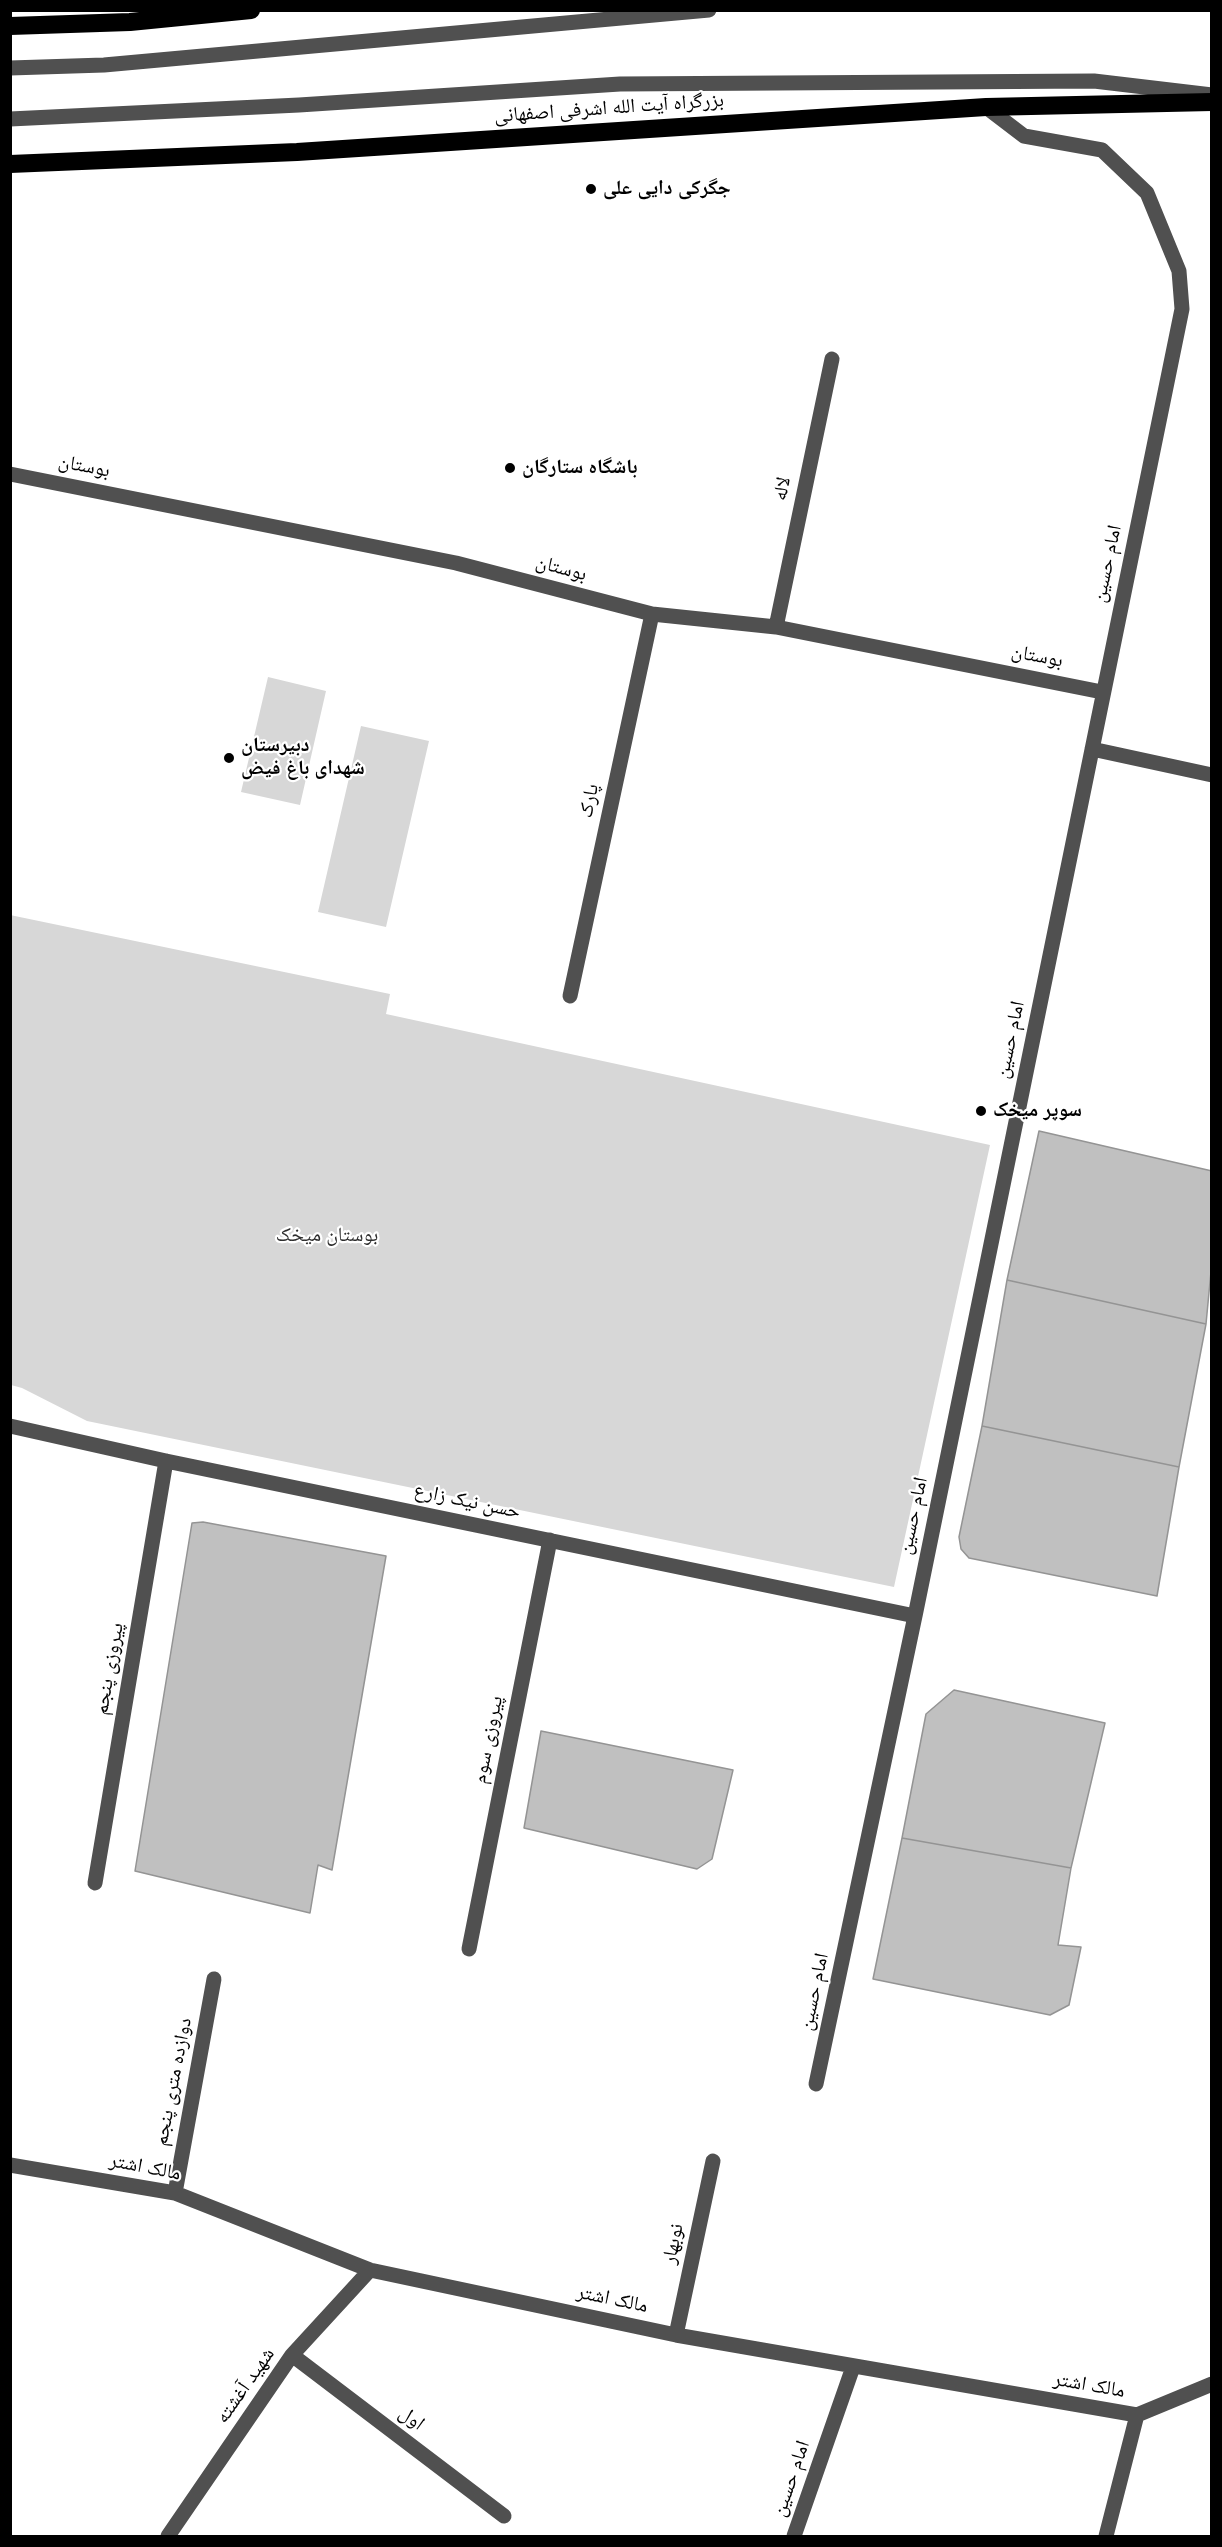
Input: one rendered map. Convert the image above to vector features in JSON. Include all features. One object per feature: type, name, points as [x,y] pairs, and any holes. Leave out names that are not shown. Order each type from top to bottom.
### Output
[{"type":"highway","points":[[10,26],[251,10]]},
{"type":"highway","name":"بزرگراه آیت الله اشرفی اصفهانی","points":[[10,164],[297,152],[986,107],[1212,102]]},
{"type":"street","points":[[10,68],[104,64],[709,10]]},
{"type":"street","points":[[10,119],[299,105],[620,84],[1094,81],[1212,95]]},
{"type":"street","name":"امام حسین","points":[[816,2084],[915,1616],[1182,309],[1179,271],[1147,193],[1102,150],[1024,136],[986,107]]},
{"type":"street","name":"لاله","points":[[776,627],[832,359]]},
{"type":"street","name":"بوستان","points":[[10,474],[456,563],[652,614],[776,627],[1102,692]]},
{"type":"street","name":"پارک","points":[[570,996],[652,614]]},
{"type":"street","points":[[1092,748],[1212,775]]},
{"type":"street","name":"حسن نیک زارع","points":[[10,1426],[166,1461],[915,1616]]},
{"type":"street","name":"پیروزی پنجم","points":[[95,1883],[166,1461]]},
{"type":"street","name":"پیروزی سوم","points":[[469,1949],[550,1540]]},
{"type":"street","name":"دوازده متری پنجم","points":[[175,2193],[214,1979]]},
{"type":"street","name":"نوبهار","points":[[676,2335],[712,2161]]},
{"type":"street","name":"مالک اشتر","points":[[10,2166],[175,2193],[370,2270],[676,2335],[1137,2415],[1212,2384]]},
{"type":"street","name":"شهید آغشته","points":[[168,2536],[292,2355],[370,2270]]},
{"type":"street","name":"اول","points":[[292,2355],[504,2516]]},
{"type":"street","name":"امام حسین","points":[[794,2536],[854,2367]]},
{"type":"street","points":[[1106,2536],[1137,2415]]},
{"type":"green space","points":[[268,677],[326,691],[300,805],[241,792]]},
{"type":"green space","points":[[361,726],[429,741],[386,927],[318,912]]},
{"type":"green space","name":"بوستان میخک","points":[[10,915],[390,994],[386,1014],[990,1145],[894,1587],[87,1421],[22,1388],[11,1385]]},
{"type":"building","points":[[1039,1131],[1212,1171],[1212,1261],[1206,1324],[1007,1280]]},
{"type":"building","points":[[1007,1280],[1206,1324],[1179,1467],[982,1426]]},
{"type":"building","points":[[982,1426],[1179,1467],[1157,1596],[969,1558],[961,1549],[959,1537]]},
{"type":"building","points":[[203,1522],[386,1556],[332,1870],[318,1865],[310,1913],[135,1871],[192,1523]]},
{"type":"building","points":[[954,1690],[1105,1723],[1071,1868],[902,1838],[926,1714]]},
{"type":"building","points":[[541,1731],[733,1770],[712,1859],[697,1869],[524,1828]]},
{"type":"building","points":[[902,1838],[1071,1868],[1058,1945],[1081,1947],[1069,2005],[1050,2015],[873,1979]]},
{"type":"place","name":"جگرکی دایی علی","points":[[591,189]]},
{"type":"place","name":"باشگاه ستارگان","points":[[510,468]]},
{"type":"place","name":"دبیرستان شهدای باغ فیض","points":[[229,758]]},
{"type":"place","name":"سوپر میخک","points":[[981,1111]]}]
